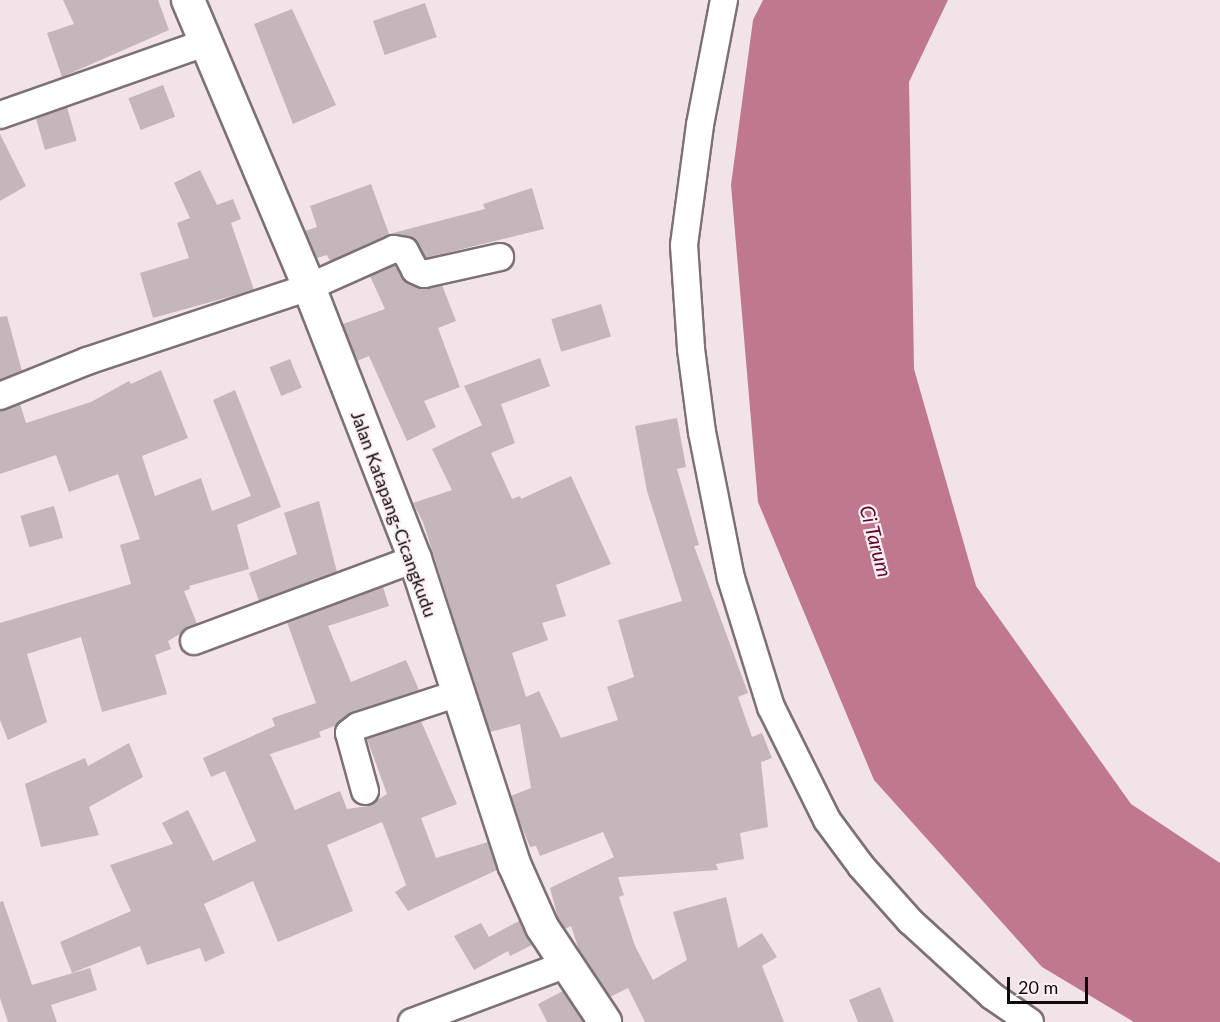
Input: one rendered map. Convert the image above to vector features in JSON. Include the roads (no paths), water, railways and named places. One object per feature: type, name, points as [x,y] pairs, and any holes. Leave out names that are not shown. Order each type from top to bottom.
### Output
[{"type":"street","name":"Jalan Katapang-Cicangkudu","points":[[188,0],[309,287],[415,559],[456,694],[494,794],[514,864],[543,927],[605,1022]]},
{"type":"street","points":[[724,0],[700,125],[684,245],[691,349],[702,432],[731,578],[771,707],[827,820],[861,866],[910,921],[992,996],[1030,1022]]},
{"type":"street","points":[[0,115],[207,42]]},
{"type":"street","points":[[0,396],[87,361],[309,287],[394,249],[405,251],[415,270],[424,274],[500,257]]},
{"type":"street","points":[[194,641],[415,559]]},
{"type":"street","points":[[365,791],[349,733],[358,726],[456,694]]},
{"type":"street","points":[[412,1022],[567,964]]},
{"type":"water","name":"Ci Tarum","points":[[763,0],[948,0],[909,82],[914,369],[976,586],[1131,804],[1220,863],[1220,1022],[1134,1022],[1042,967],[874,780],[758,502],[731,185],[753,20]]}]
